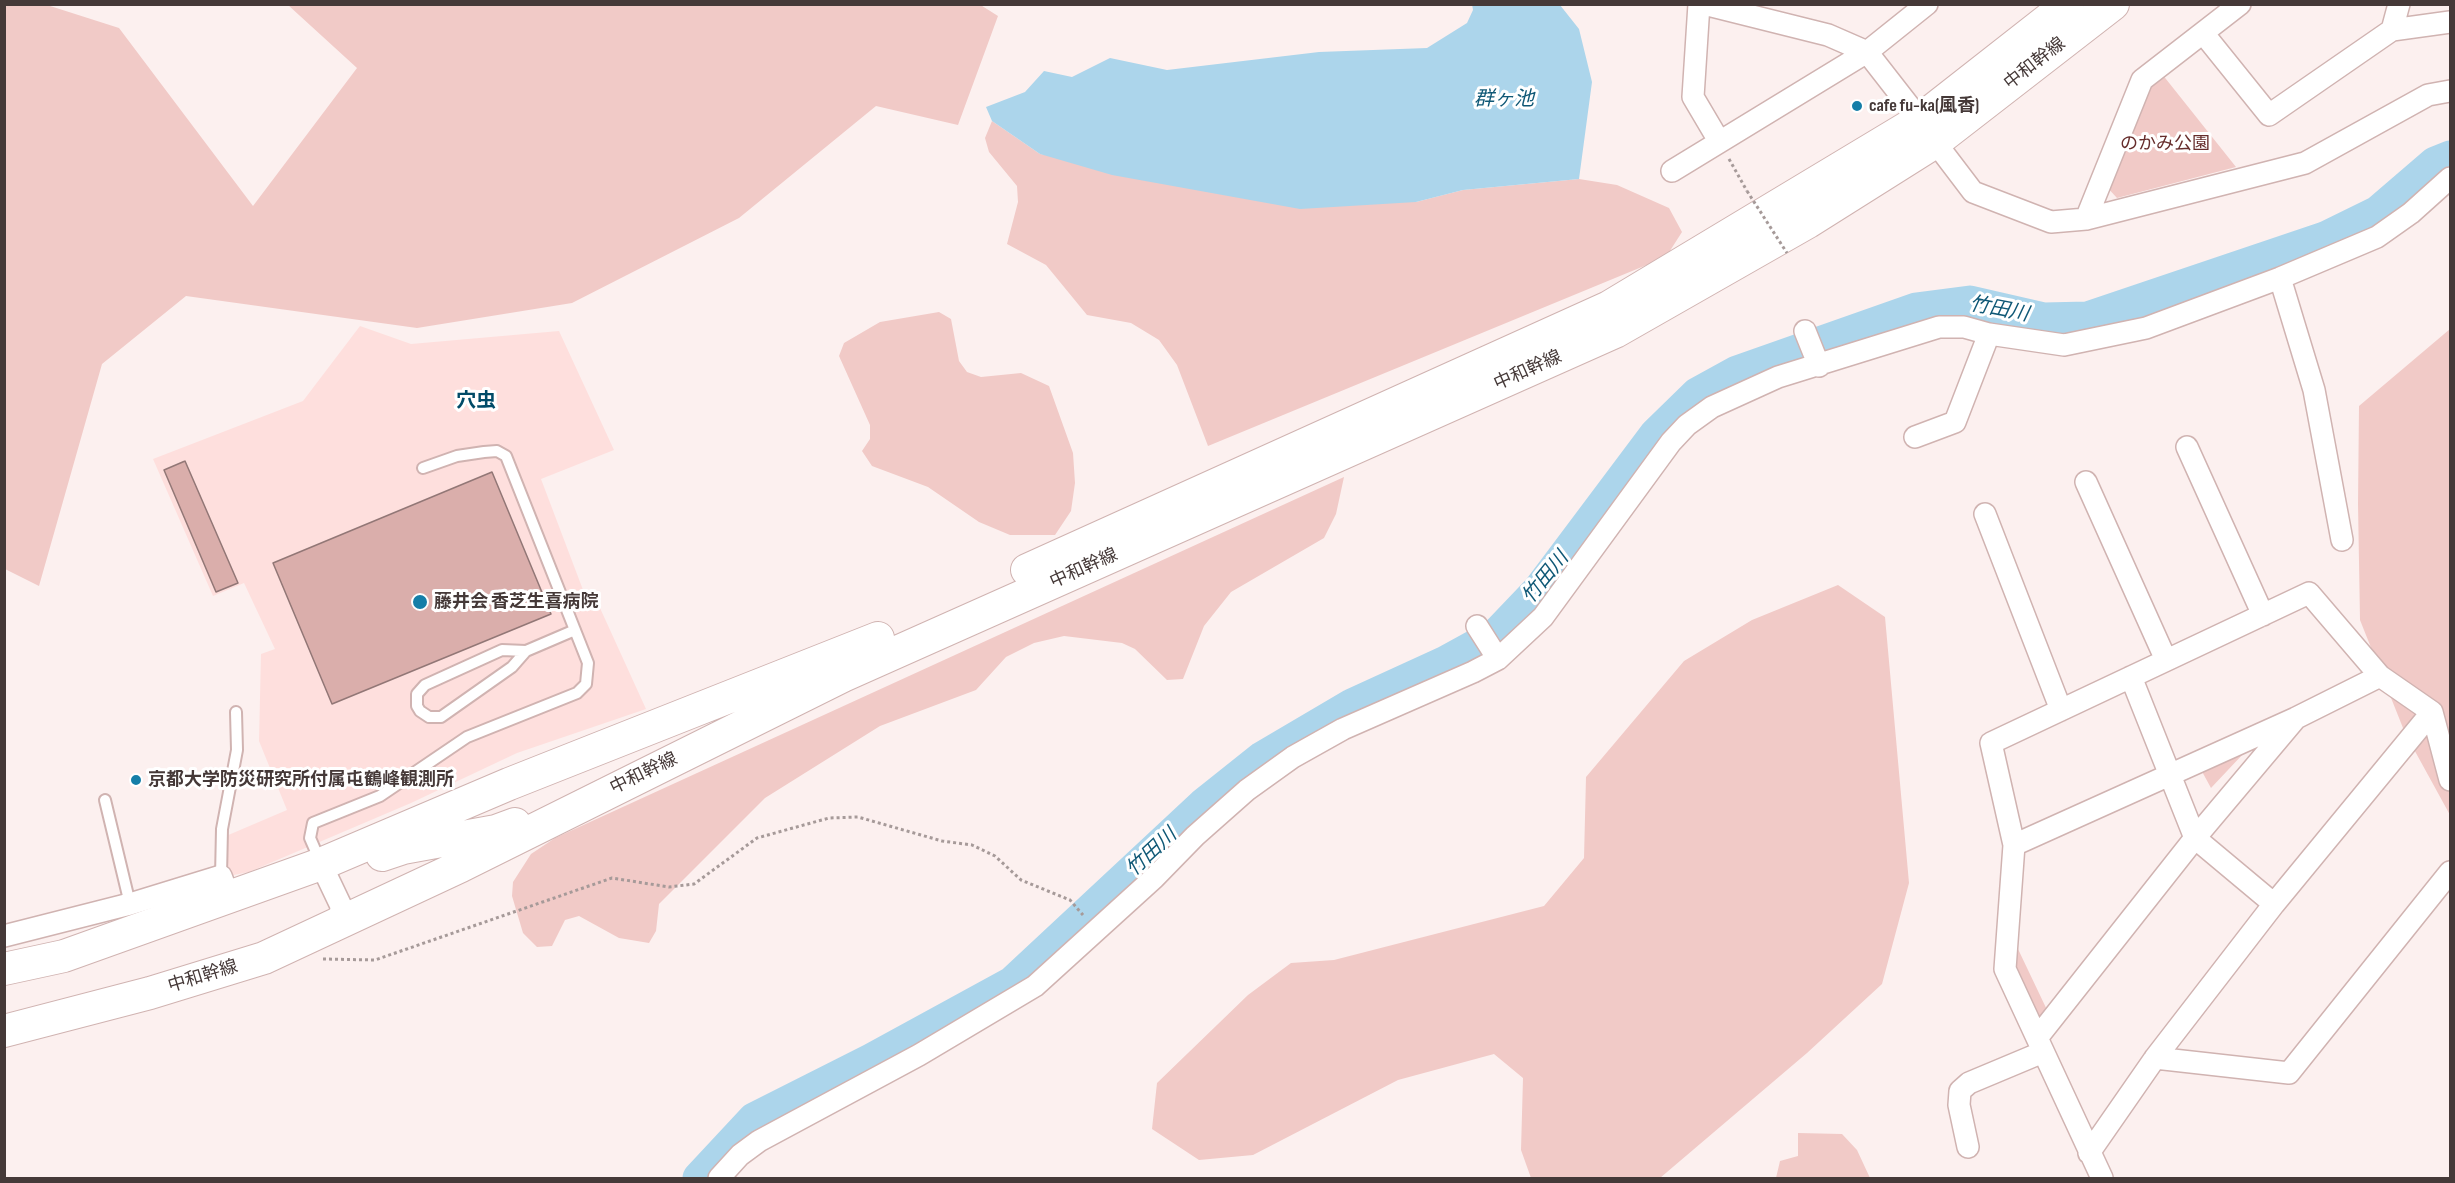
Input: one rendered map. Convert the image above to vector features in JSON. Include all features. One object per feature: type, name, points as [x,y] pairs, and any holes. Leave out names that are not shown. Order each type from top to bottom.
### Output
[{"type":"main road","name":"中和幹線","points":[[4,969],[64,956],[225,887],[321,864],[509,784],[874,640],[1609,306],[1928,131],[2068,4]]},
{"type":"main road","name":"中和幹線","points":[[4,1031],[150,993],[264,957],[461,866],[843,676],[1615,332],[1808,222],[1928,131],[2113,4]]},
{"type":"main road","points":[[321,864],[337,869],[403,848],[495,831],[540,815],[567,812]]},
{"type":"street","points":[[1699,4],[1693,97],[1719,141]]},
{"type":"street","points":[[1704,4],[1828,35],[1867,52],[1973,192],[2051,222],[2086,219],[2305,164],[2428,95],[2451,91]]},
{"type":"street","points":[[1672,171],[1867,52],[1926,4]]},
{"type":"street","points":[[2086,219],[2142,80],[2240,4]]},
{"type":"street","points":[[2392,30],[2398,4]]},
{"type":"street","points":[[2204,33],[2269,115],[2392,30],[2451,22]]},
{"type":"street","points":[[719,1179],[740,1155],[759,1141],[919,1055],[1035,986],[1154,878],[1204,828],[1247,790],[1293,757],[1343,729],[1498,659],[1543,617],[1657,460],[1687,425],[1713,407],[1778,377],[1939,327],[1964,327],[1989,334],[2064,345],[2146,328],[2280,278],[2377,237],[2411,213],[2451,178]]},
{"type":"street","points":[[2280,278],[2313,390],[2342,540]]},
{"type":"street","points":[[1805,331],[1819,366]]},
{"type":"street","points":[[1916,438],[1955,422],[1989,334]]},
{"type":"street","points":[[2187,447],[2263,615]]},
{"type":"street","points":[[2086,482],[2166,660]]},
{"type":"street","points":[[1986,514],[2061,710]]},
{"type":"street","points":[[2102,1179],[2005,969],[2014,845],[1991,743],[2309,593],[2380,676],[2432,712],[2451,780]]},
{"type":"street","points":[[1477,626],[1498,659]]},
{"type":"street","points":[[2014,845],[2296,717],[2380,676]]},
{"type":"street","points":[[2131,677],[2195,838],[2274,904]]},
{"type":"street","points":[[2089,1153],[2155,1058],[2274,904],[2432,712]]},
{"type":"street","points":[[1968,1147],[1959,1105],[1960,1090],[2040,1045],[2195,838],[2296,717]]},
{"type":"street","points":[[321,864],[340,906],[340,922]]},
{"type":"street","points":[[2155,1058],[2289,1073],[2451,872]]},
{"type":"street","points":[[4,936],[130,904],[225,887]]},
{"type":"lane","points":[[321,864],[313,850],[310,838],[313,823],[380,796],[467,737],[577,693],[586,684],[589,672],[588,663],[506,456],[497,451],[484,452],[457,456],[423,468]]},
{"type":"lane","points":[[526,651],[512,667],[441,717],[429,717],[417,706],[417,694],[425,685],[502,650],[526,651],[575,630]]},
{"type":"lane","points":[[225,887],[222,829],[237,750],[236,712]]},
{"type":"lane","points":[[105,800],[130,904]]},
{"type":"path","points":[[1719,141],[1747,191],[1787,253]]},
{"type":"path","points":[[320,958],[375,960],[612,878],[669,887],[694,884],[758,838],[829,818],[858,818],[942,841],[972,845],[995,856],[1021,880],[1070,900]]},
{"type":"shaded area","name":"藤井会 香芝生喜病院","points":[[360,326],[411,344],[559,331],[614,450],[541,479],[591,611],[600,608],[646,709],[517,753],[411,803],[249,872],[229,876],[226,836],[287,810],[259,741],[261,654],[275,649],[244,583],[213,596],[153,459],[303,401]]},
{"type":"green space","points":[[979,4],[998,16],[958,125],[876,106],[739,218],[572,303],[417,328],[186,296],[102,364],[39,586],[5,569],[5,5],[47,5],[119,28],[253,206],[357,68],[288,5]]},
{"type":"green space","name":"のかみ公園","points":[[2162,74],[2236,167],[2117,198],[2105,185],[2145,85]]},
{"type":"green space","points":[[992,121],[1040,154],[1416,202],[1463,190],[1579,179],[1617,185],[1669,208],[1682,232],[1666,257],[1208,446],[1177,365],[1159,340],[1131,323],[1087,315],[1046,265],[1007,244],[1018,202],[1017,186],[989,152],[985,138]]},
{"type":"green space","points":[[939,312],[951,319],[959,361],[967,372],[981,377],[1021,373],[1049,386],[1073,453],[1075,483],[1071,511],[1055,535],[1010,535],[979,522],[928,487],[872,466],[862,451],[870,439],[870,425],[839,356],[844,343],[880,322]]},
{"type":"green space","points":[[2450,329],[2450,815],[2405,733],[2360,620],[2358,504],[2359,406]]},
{"type":"green space","points":[[1344,477],[1336,514],[1324,538],[1231,592],[1204,626],[1183,679],[1167,680],[1135,649],[1122,643],[1064,636],[1034,643],[1006,657],[976,690],[880,726],[765,798],[659,904],[656,931],[649,943],[619,938],[579,916],[565,920],[552,946],[537,947],[523,933],[512,896],[513,882],[531,854],[555,838]]},
{"type":"green space","points":[[1838,585],[1885,617],[1909,883],[1882,984],[1807,1053],[1660,1178],[1531,1178],[1521,1150],[1523,1078],[1494,1054],[1398,1080],[1253,1155],[1199,1160],[1152,1129],[1157,1083],[1248,995],[1291,963],[1334,960],[1544,906],[1584,858],[1586,777],[1684,661],[1752,620]]},
{"type":"green space","points":[[2260,736],[2211,788],[2199,766]]},
{"type":"green space","points":[[2018,949],[2048,1012],[2034,1021],[2005,970],[2012,952]]},
{"type":"green space","points":[[1798,1133],[1842,1134],[1857,1150],[1870,1178],[1776,1178],[1780,1161],[1798,1156]]},
{"type":"water","name":"群ヶ池","points":[[1472,4],[1560,5],[1579,29],[1592,82],[1579,179],[1463,190],[1416,202],[1300,209],[1112,175],[1040,154],[992,121],[986,107],[1025,92],[1044,71],[1072,77],[1110,58],[1167,70],[1319,52],[1427,48],[1467,23],[1473,10]]},
{"type":"building","points":[[185,461],[238,583],[216,592],[164,470]]},
{"type":"building","points":[[492,472],[551,614],[332,704],[273,563]]},
{"type":"waterway","name":"竹田川","points":[[699,1178],[754,1119],[871,1060],[1012,983],[1203,805],[1262,758],[1352,705],[1446,662],[1497,634],[1539,590],[1656,434],[1697,394],[1737,372],[1916,309],[1970,302],[2044,319],[2088,318],[2325,238],[2378,212],[2435,163],[2450,157]]},
{"type":"place","name":"cafe fu-ka(風香)","points":[[1857,106]]},
{"type":"place","name":"藤井会 香芝生喜病院","points":[[420,602]]},
{"type":"place","name":"京都大学防災研究所付属屯鶴峰観測所","points":[[136,780]]},
{"type":"district","name":"穴虫","points":[[476,402]]}]
